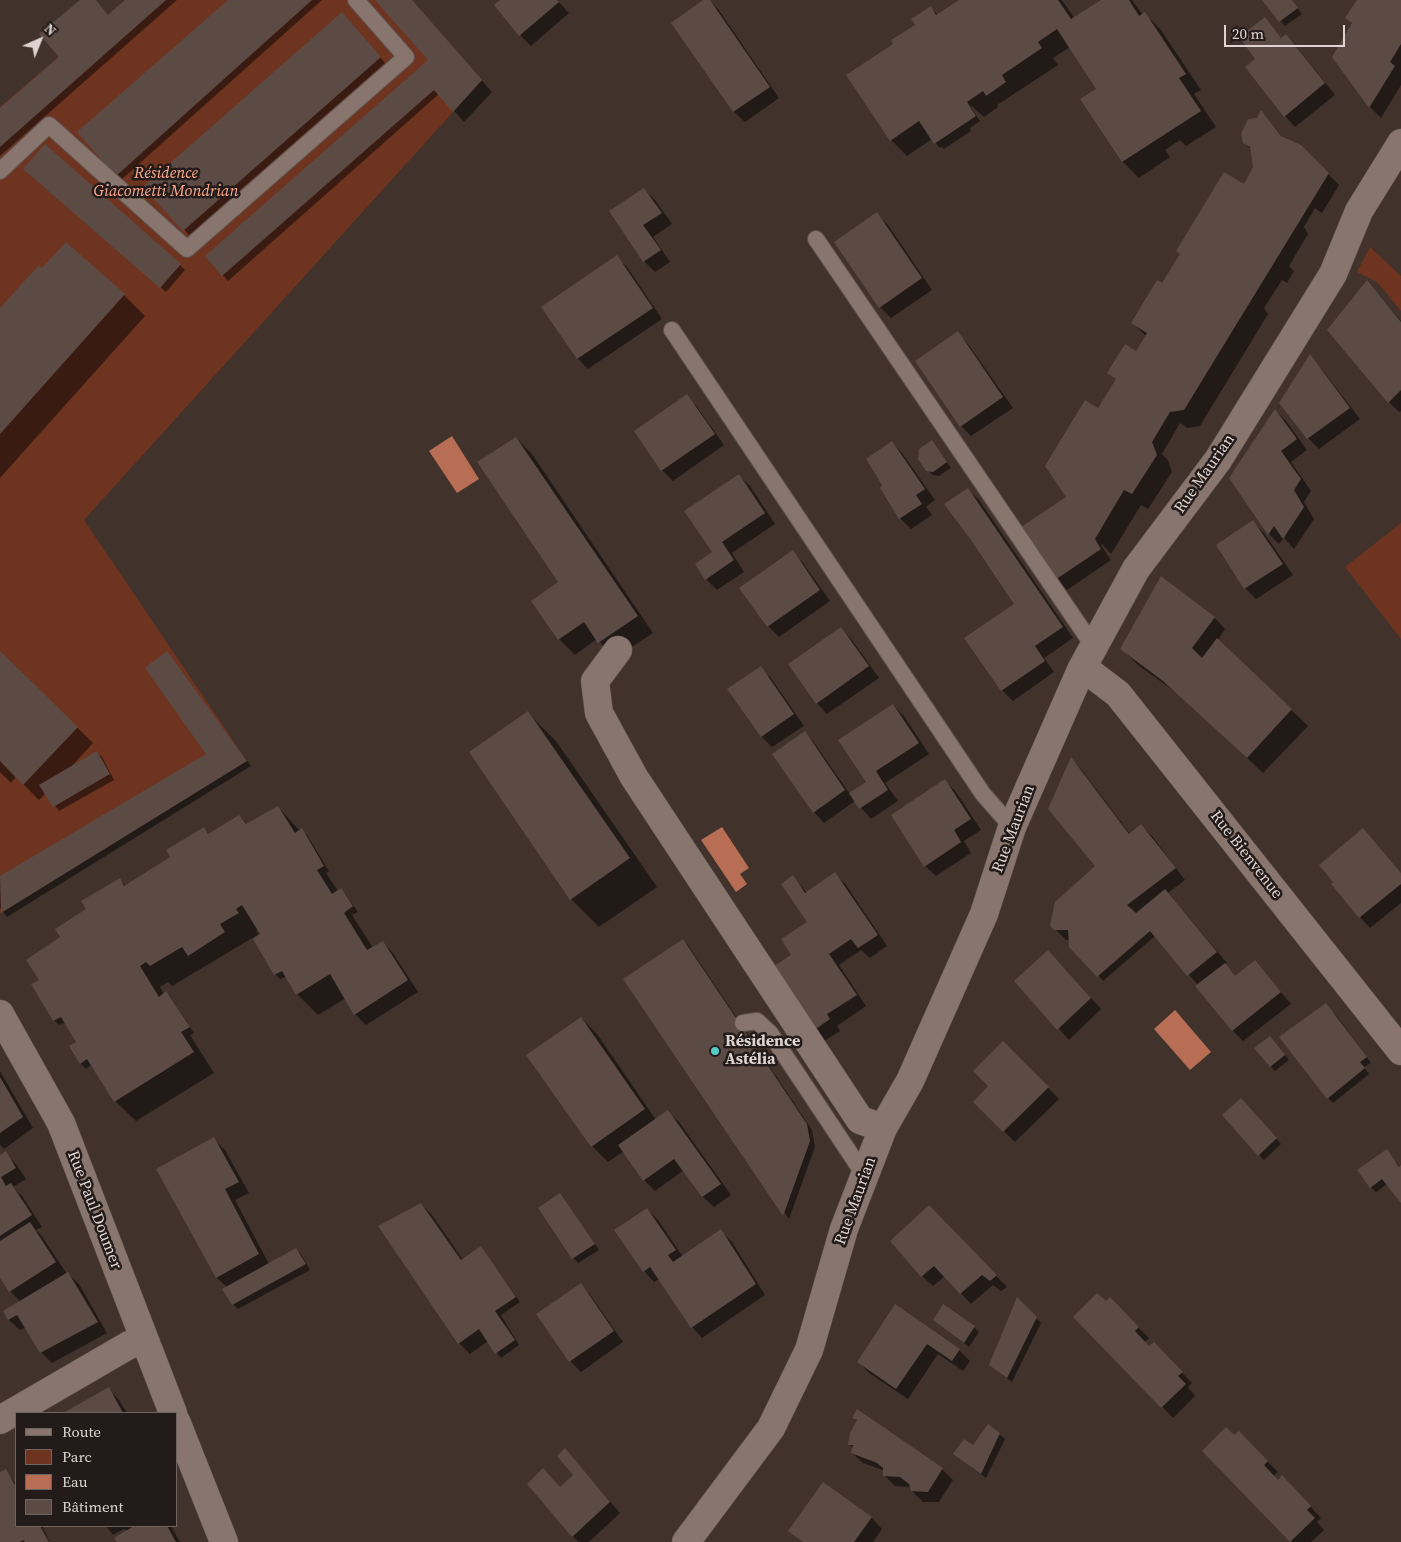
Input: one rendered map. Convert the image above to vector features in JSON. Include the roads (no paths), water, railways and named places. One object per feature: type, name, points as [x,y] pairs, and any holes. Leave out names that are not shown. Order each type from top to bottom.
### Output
[{"type":"street","name":"Rue Maurian","points":[[686,1542],[771,1428],[809,1350],[844,1229],[883,1128],[910,1082],[984,914],[1012,827],[1081,670],[1136,569],[1218,460],[1333,274],[1360,212],[1401,143]]},
{"type":"street","points":[[618,650],[595,681],[599,713],[634,778],[860,1120],[883,1128]]},
{"type":"street","name":"Rue Bienvenue","points":[[1081,670],[1118,694],[1401,1051]]},
{"type":"street","name":"Rue Paul Doumer","points":[[0,1014],[61,1123],[173,1412]]},
{"type":"street","points":[[0,1420],[129,1345],[144,1341]]},
{"type":"street","points":[[178,1426],[224,1542]]},
{"type":"lane","points":[[0,171],[49,125],[187,249],[406,57],[356,0]]},
{"type":"lane","points":[[816,239],[1094,646]]},
{"type":"lane","points":[[672,330],[982,794],[1012,827]]},
{"type":"lane","points":[[743,1023],[757,1021],[770,1033],[865,1176]]},
{"type":"water","points":[[452,436],[479,479],[457,493],[429,451]]},
{"type":"water","points":[[722,827],[749,868],[740,874],[747,884],[736,892],[701,840]]},
{"type":"water","points":[[1175,1010],[1211,1052],[1190,1070],[1154,1029]]},
{"type":"place","name":"Résidence Astélia","points":[[715,1051]]},
{"type":"park label","name":"Résidence Giacometti Mondrian","points":[[166,183]]}]
